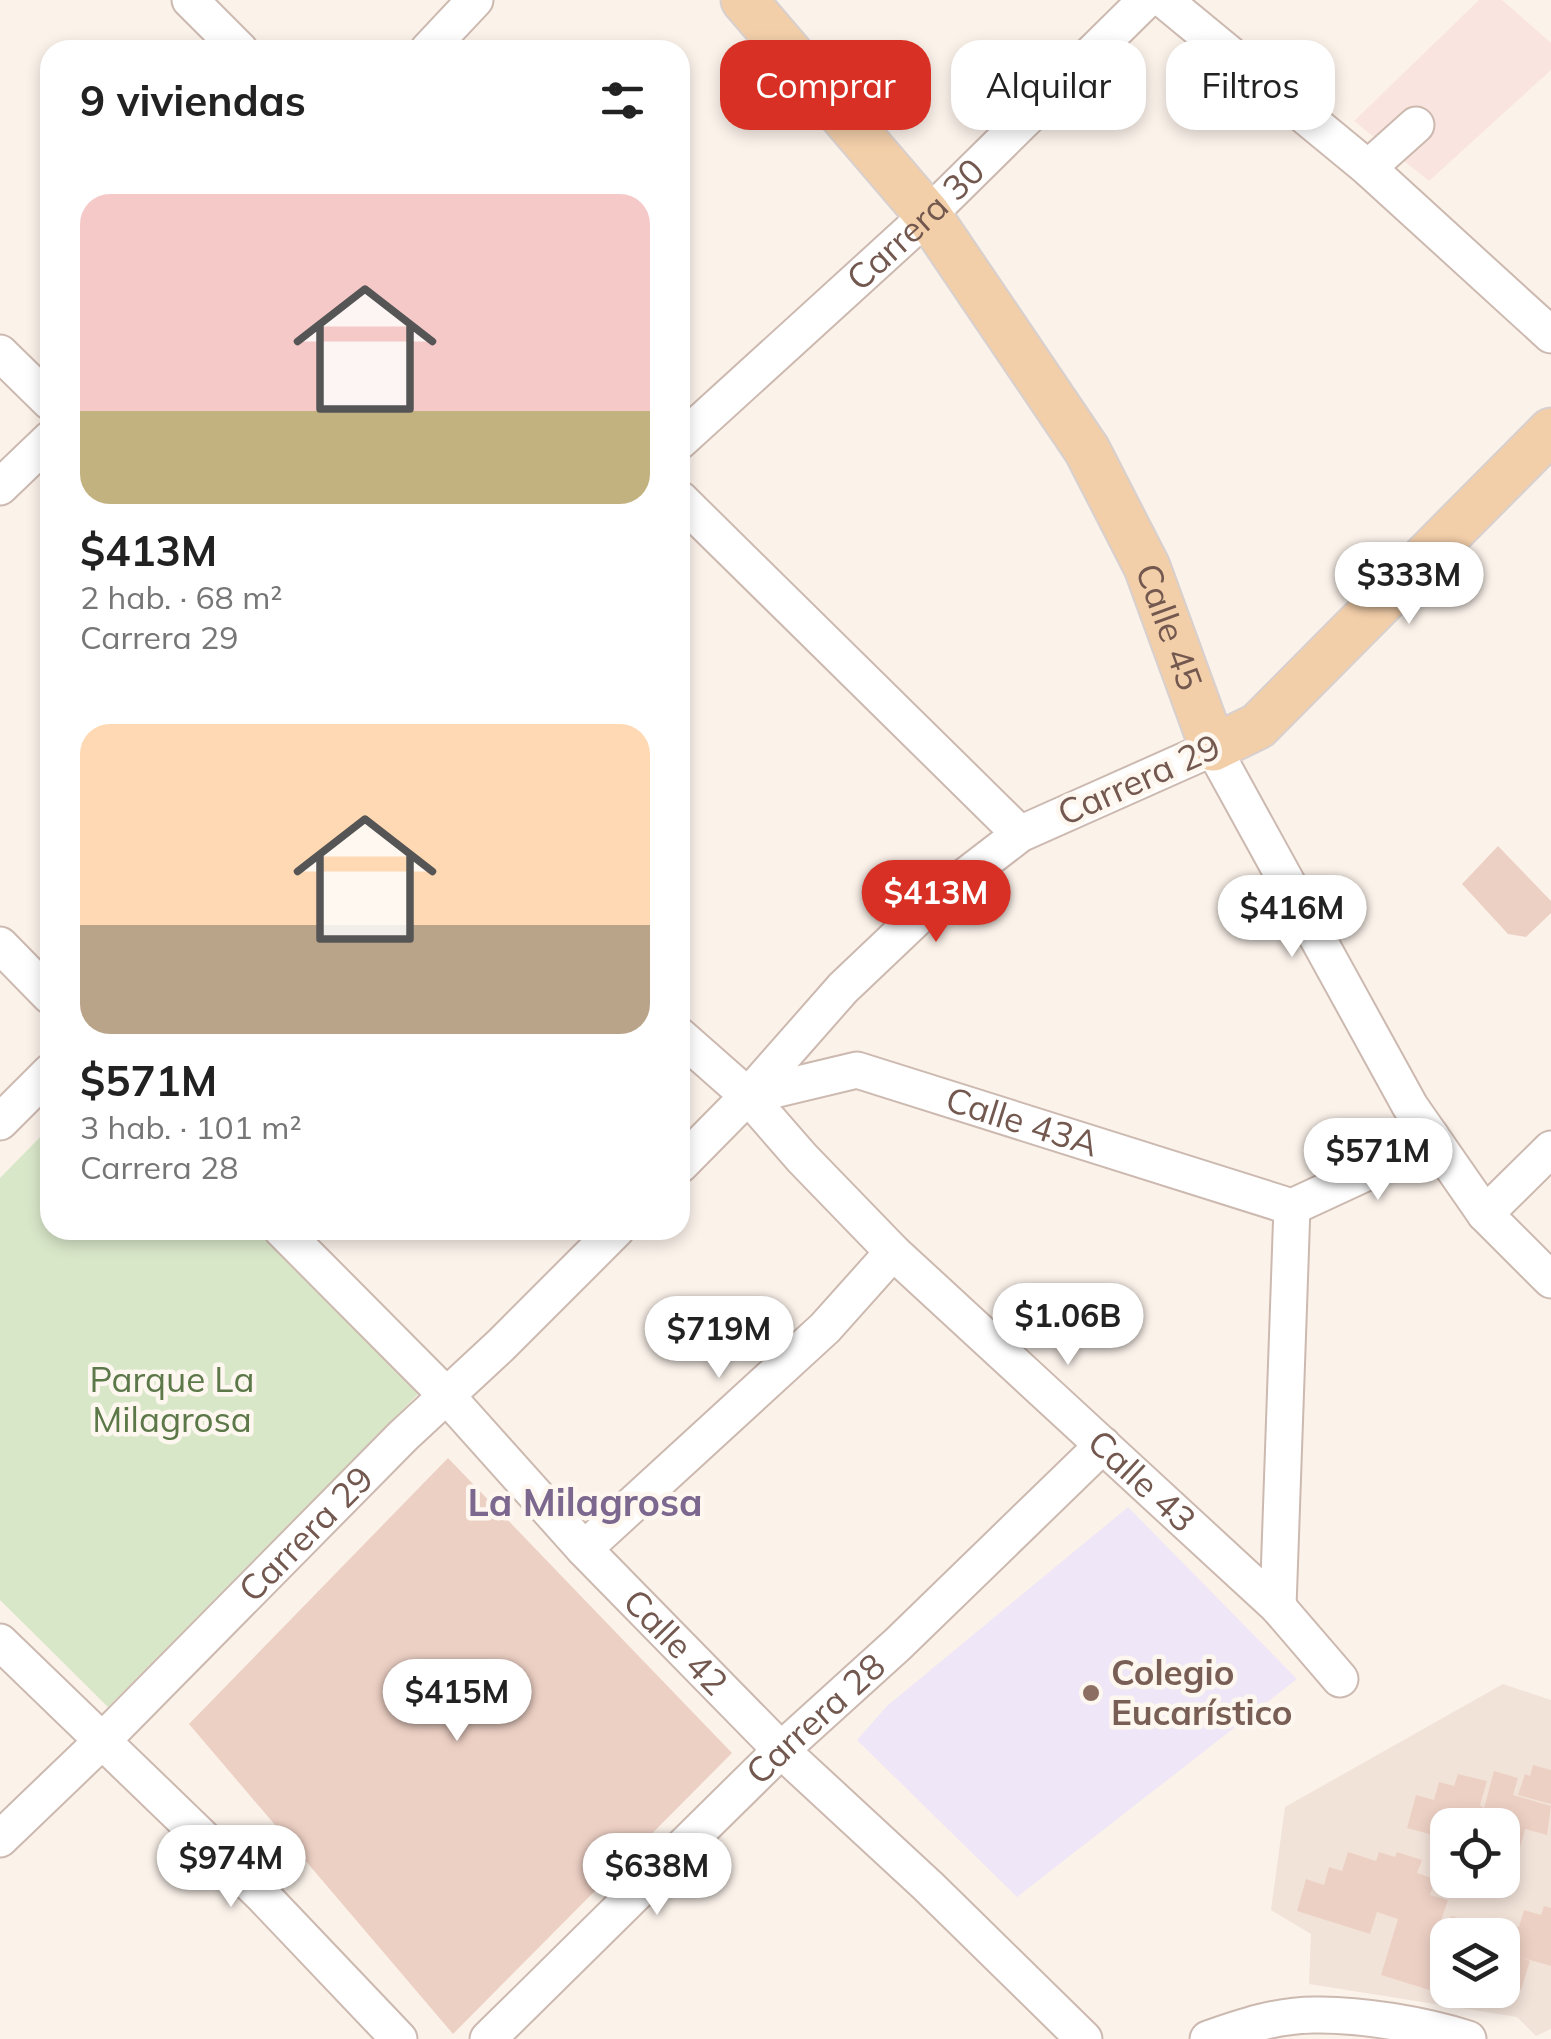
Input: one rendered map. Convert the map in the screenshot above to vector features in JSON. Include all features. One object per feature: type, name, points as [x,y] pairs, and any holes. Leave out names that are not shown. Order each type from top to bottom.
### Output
[{"type":"main road","name":"Calle 45","points":[[744,0],[928,215],[1087,450],[1147,567],[1213,748]]},
{"type":"main road","name":"Carrera 29","points":[[1213,748],[1258,726],[1551,431]]},
{"type":"street","points":[[190,0],[230,40]]},
{"type":"street","points":[[438,40],[476,0]]},
{"type":"street","name":"Carrera 30","points":[[690,431],[928,215],[1146,0]]},
{"type":"street","points":[[1164,0],[1368,168],[1551,335]]},
{"type":"street","points":[[1368,168],[1416,124]]},
{"type":"street","points":[[0,352],[40,392]]},
{"type":"street","points":[[0,487],[40,448]]},
{"type":"street","points":[[690,509],[1020,834]]},
{"type":"street","name":"Carrera 29","points":[[690,1155],[843,988],[942,894],[1020,834],[1213,748]]},
{"type":"street","name":"Calle 45","points":[[1213,748],[1410,1106],[1485,1214],[1551,1280]]},
{"type":"street","points":[[0,945],[40,986]]},
{"type":"street","name":"Calle 43","points":[[690,1045],[748,1096],[893,1252],[1278,1606],[1340,1680]]},
{"type":"street","name":"Calle 43A","points":[[748,1096],[856,1070],[1292,1207]]},
{"type":"street","points":[[0,1122],[40,1082]]},
{"type":"street","points":[[1278,1606],[1292,1207],[1374,1169],[1430,1136]]},
{"type":"street","points":[[1485,1214],[1551,1150]]},
{"type":"street","name":"Calle 42","points":[[292,1240],[446,1395],[584,1549],[781,1750],[928,1886],[1084,2039]]},
{"type":"street","name":"Carrera 29","points":[[0,1839],[606,1240]]},
{"type":"street","points":[[584,1549],[825,1328],[893,1252]]},
{"type":"street","name":"Carrera 28","points":[[488,2039],[781,1750],[898,1644],[1103,1445]]},
{"type":"street","points":[[0,1642],[264,1896],[399,2039]]},
{"type":"street","points":[[1208,2039],[1256,2022],[1314,2014],[1432,2027],[1468,2039]]},
{"type":"shaded area","points":[[1479,0],[1502,0],[1551,43],[1551,70],[1429,181],[1354,121]]},
{"type":"shaded area","name":"Colegio Eucarístico","points":[[1128,1507],[1297,1679],[1017,1897],[857,1740],[887,1706]]},
{"type":"shaded area","points":[[1503,1684],[1551,1700],[1551,2029],[1536,2036],[1517,2017],[1460,2008],[1520,2008],[1520,1918],[1430,1918],[1430,2003],[1309,1984],[1311,1934],[1271,1910],[1285,1807]]},
{"type":"green space","name":"Parque La Milagrosa","points":[[40,1137],[40,1240],[271,1240],[423,1389],[108,1707],[0,1600],[0,1178]]},
{"type":"building","points":[[1498,846],[1551,901],[1551,913],[1526,937],[1508,934],[1462,884]]},
{"type":"building","points":[[448,1458],[732,1753],[453,2034],[189,1724]]},
{"type":"building","points":[[1533,1765],[1551,1770],[1551,1804],[1518,1795],[1525,1774],[1530,1776]]},
{"type":"building","points":[[1494,1771],[1518,1778],[1513,1795],[1551,1806],[1547,1835],[1525,1829],[1520,1847],[1520,1808],[1484,1808]]},
{"type":"building","points":[[1458,1774],[1487,1781],[1480,1805],[1484,1808],[1430,1808],[1430,1834],[1407,1828],[1416,1795],[1434,1800],[1439,1782],[1454,1786]]},
{"type":"building","points":[[1348,1852],[1376,1861],[1379,1852],[1395,1857],[1397,1852],[1422,1860],[1417,1873],[1430,1877],[1430,1898],[1448,1900],[1442,1918],[1430,1918],[1430,1990],[1381,1975],[1398,1919],[1377,1912],[1370,1934],[1297,1911],[1306,1879],[1324,1885],[1329,1867],[1342,1871]]},
{"type":"building","points":[[1544,1906],[1551,1908],[1551,1966],[1520,1957],[1524,1910],[1541,1915]]},
{"type":"building","points":[[1520,1957],[1530,1961],[1520,1990]]},
{"type":"place","name":"Colegio Eucarístico","points":[[1091,1693]]},
{"type":"district","name":"La Milagrosa","points":[[585,1503]]}]
